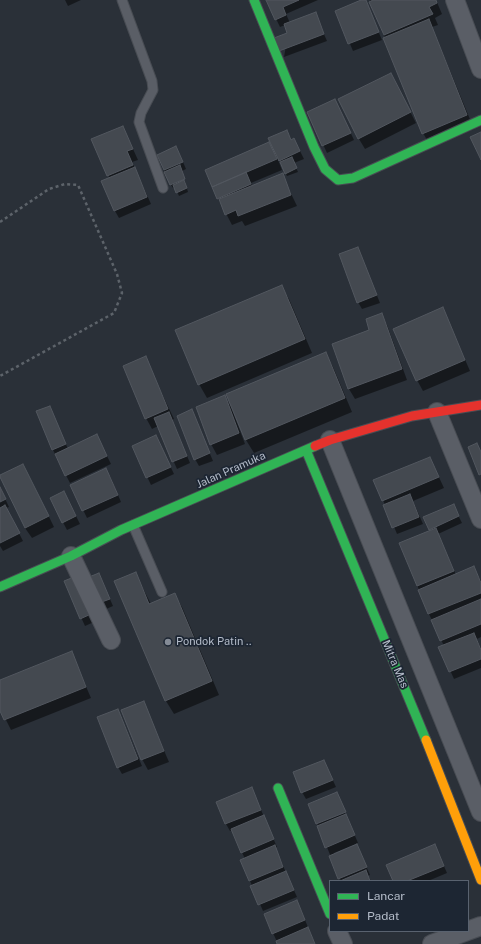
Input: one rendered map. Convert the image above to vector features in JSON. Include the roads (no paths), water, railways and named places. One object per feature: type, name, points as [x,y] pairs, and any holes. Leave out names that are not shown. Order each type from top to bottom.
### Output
[{"type":"street","points":[[254,0],[314,146],[325,169],[338,180],[352,178],[481,120]]},
{"type":"street","points":[[455,0],[481,69]]},
{"type":"street","name":"Jalan Pramuka","points":[[0,587],[71,556],[133,525],[330,440],[412,416],[481,405]]},
{"type":"street","points":[[437,412],[481,519]]},
{"type":"street","points":[[330,440],[481,812]]},
{"type":"street","name":"Mitra Mas","points":[[306,450],[422,729],[481,880]]},
{"type":"street","points":[[71,556],[111,640]]},
{"type":"street","points":[[422,729],[444,721]]},
{"type":"street","points":[[278,788],[329,912]]},
{"type":"street","points":[[469,930],[481,926]]},
{"type":"street","points":[[337,932],[343,944]]},
{"type":"street","points":[[432,944],[465,932]]},
{"type":"lane","points":[[122,0],[152,81],[153,90],[141,113],[140,122],[163,188]]},
{"type":"lane","points":[[133,525],[162,592]]},
{"type":"place","name":"Pondok Patin ..","points":[[168,642]]}]
